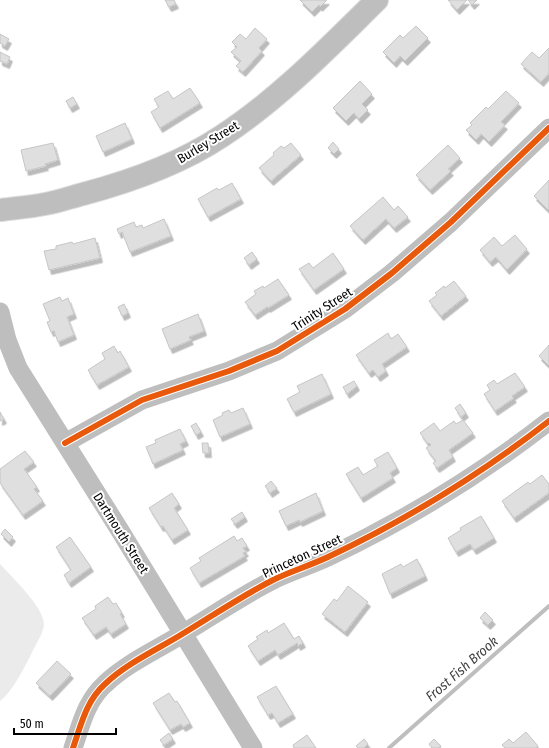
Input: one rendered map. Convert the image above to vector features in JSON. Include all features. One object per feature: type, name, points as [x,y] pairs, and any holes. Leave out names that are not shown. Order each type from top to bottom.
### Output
[{"type":"main road","name":"Burley Street","points":[[0,210],[46,204],[81,195],[147,174],[180,160],[222,136],[270,101],[327,50],[377,0]]},
{"type":"street","name":"Trinity Street","points":[[65,443],[142,400],[229,371],[277,351],[345,309],[392,273],[451,222],[549,128]]},
{"type":"street","name":"Dartmouth Street","points":[[0,312],[7,340],[18,368],[253,748]]},
{"type":"street","name":"Princeton Street","points":[[73,748],[86,711],[94,696],[106,683],[135,662],[275,579],[327,557],[386,528],[473,476],[516,447],[549,421]]},
{"type":"shaded area","points":[[0,564],[31,598],[36,605],[44,623],[41,635],[23,670],[12,688],[0,701]]},
{"type":"building","points":[[165,0],[174,0],[176,4],[169,7]]},
{"type":"building","points":[[300,0],[327,0],[312,12]]},
{"type":"building","points":[[448,0],[467,0],[457,10]]},
{"type":"building","points":[[468,0],[477,0],[472,5]]},
{"type":"building","points":[[416,26],[428,38],[405,61],[400,56],[394,63],[383,52],[400,35],[403,38]]},
{"type":"building","points":[[255,28],[267,39],[259,48],[262,51],[243,72],[236,66],[241,61],[231,52],[237,47],[232,42],[240,34],[246,39]]},
{"type":"building","points":[[0,34],[9,39],[5,46],[0,43]]},
{"type":"building","points":[[549,48],[549,73],[541,82],[521,64],[532,52],[539,58]]},
{"type":"building","points":[[0,52],[10,57],[7,64],[0,61]]},
{"type":"building","points":[[360,81],[372,94],[362,104],[368,110],[359,119],[354,113],[346,121],[333,108]]},
{"type":"building","points":[[190,88],[200,103],[160,128],[151,112],[159,107],[154,99],[168,91],[173,99]]},
{"type":"building","points":[[506,91],[519,103],[501,122],[505,125],[489,142],[481,134],[476,140],[466,130],[472,125],[470,123],[486,107],[488,109]]},
{"type":"building","points":[[73,97],[77,104],[70,108],[66,101]]},
{"type":"building","points":[[125,123],[132,139],[103,152],[96,136]]},
{"type":"building","points":[[333,142],[339,149],[334,154],[328,148]]},
{"type":"building","points":[[53,143],[58,160],[45,164],[46,166],[26,171],[21,150]]},
{"type":"building","points":[[291,143],[301,155],[271,181],[259,168],[274,155],[273,153],[281,146],[284,148]]},
{"type":"building","points":[[448,145],[460,158],[448,169],[451,171],[430,190],[416,175]]},
{"type":"building","points":[[549,180],[549,209],[548,210],[534,196]]},
{"type":"building","points":[[232,183],[241,199],[208,217],[198,199],[217,188],[219,190]]},
{"type":"building","points":[[383,197],[394,210],[398,206],[408,217],[394,228],[386,219],[363,240],[350,226]]},
{"type":"building","points":[[164,219],[171,236],[130,252],[122,232],[119,234],[117,229],[134,222],[136,227],[142,225],[143,228]]},
{"type":"building","points":[[515,235],[527,249],[507,270],[496,257],[490,262],[480,250],[494,237],[502,246]]},
{"type":"building","points":[[95,238],[100,258],[49,270],[44,251],[56,249],[56,246],[72,242],[73,244]]},
{"type":"building","points":[[252,252],[257,259],[249,265],[244,258]]},
{"type":"building","points":[[333,253],[344,269],[314,290],[299,269],[309,263],[313,268]]},
{"type":"building","points":[[278,279],[289,295],[255,315],[245,302],[256,294],[254,291],[263,286],[264,288]]},
{"type":"building","points":[[454,281],[466,296],[441,316],[429,301],[437,295],[435,293]]},
{"type":"building","points":[[60,297],[62,301],[68,298],[74,314],[67,317],[74,335],[58,342],[54,331],[51,332],[47,322],[50,321],[43,304]]},
{"type":"building","points":[[124,304],[128,313],[122,316],[118,307]]},
{"type":"building","points":[[198,314],[204,331],[189,337],[191,340],[170,349],[162,329]]},
{"type":"building","points":[[388,333],[391,339],[398,334],[407,347],[382,364],[386,371],[378,377],[373,370],[369,373],[356,355]]},
{"type":"building","points":[[549,345],[549,366],[539,356]]},
{"type":"building","points":[[114,346],[118,353],[120,351],[129,367],[97,385],[88,370],[105,359],[102,353]]},
{"type":"building","points":[[515,373],[525,387],[512,396],[514,398],[495,411],[484,394],[490,390],[487,385],[494,380],[497,384]]},
{"type":"building","points":[[322,374],[331,394],[294,412],[287,399],[300,392],[297,386]]},
{"type":"building","points":[[354,381],[357,386],[347,394],[343,387]]},
{"type":"building","points":[[460,404],[466,413],[461,417],[455,408]]},
{"type":"building","points":[[243,408],[250,424],[220,437],[213,420],[229,410],[231,413]]},
{"type":"building","points":[[0,412],[4,419],[0,421]]},
{"type":"building","points":[[463,420],[473,433],[449,450],[453,457],[437,468],[433,463],[436,461],[426,448],[431,445],[429,443],[428,444],[420,433],[434,423],[440,431],[454,421],[456,424]]},
{"type":"building","points":[[196,423],[201,432],[196,435],[191,426]]},
{"type":"building","points":[[180,429],[186,441],[180,444],[183,450],[153,464],[146,447],[156,443],[155,440]]},
{"type":"building","points":[[202,443],[208,443],[209,453],[203,453]]},
{"type":"building","points":[[25,451],[34,462],[24,469],[37,487],[34,489],[43,501],[23,515],[0,483],[0,469]]},
{"type":"building","points":[[388,452],[397,468],[390,473],[393,478],[361,498],[346,474],[358,467],[363,475],[378,466],[374,460]]},
{"type":"building","points":[[542,475],[549,484],[549,493],[514,518],[502,501],[528,482],[530,484]]},
{"type":"building","points":[[271,481],[277,488],[270,493],[265,486]]},
{"type":"building","points":[[172,493],[179,504],[174,508],[188,530],[172,540],[163,526],[161,527],[149,508]]},
{"type":"building","points":[[316,493],[323,511],[300,522],[299,520],[286,526],[279,511]]},
{"type":"building","points":[[242,512],[245,517],[235,524],[231,519]]},
{"type":"building","points":[[481,516],[494,538],[474,550],[470,544],[456,552],[448,538],[461,530],[460,528]]},
{"type":"building","points":[[5,529],[13,537],[9,542],[1,534]]},
{"type":"building","points":[[234,536],[237,541],[242,538],[247,546],[243,548],[246,552],[243,553],[245,556],[199,583],[190,568],[201,561],[199,558]]},
{"type":"building","points":[[70,537],[91,567],[69,583],[64,575],[71,570],[56,547]]},
{"type":"building","points":[[417,559],[425,576],[390,594],[382,574],[401,564],[403,567]]},
{"type":"building","points":[[348,586],[368,602],[345,632],[322,614],[334,599],[337,601]]},
{"type":"building","points":[[108,597],[113,604],[116,603],[126,624],[111,634],[106,627],[94,635],[82,618],[96,609],[95,606]]},
{"type":"building","points":[[485,612],[493,620],[488,625],[480,618]]},
{"type":"building","points":[[284,623],[294,639],[299,636],[303,643],[298,646],[297,643],[278,655],[275,650],[258,661],[248,646],[258,639],[256,637],[267,630],[268,633]]},
{"type":"building","points":[[57,661],[71,674],[50,696],[36,683]]},
{"type":"building","points":[[276,686],[293,714],[278,723],[272,713],[268,715],[257,697]]},
{"type":"building","points":[[169,693],[175,702],[177,701],[190,723],[183,727],[181,724],[170,730],[153,703]]},
{"type":"building","points":[[526,732],[538,746],[536,748],[505,748],[502,745],[509,739],[513,743]]},
{"type":"building","points":[[169,733],[173,739],[164,745],[160,740]]},
{"type":"building","points":[[307,735],[316,748],[294,748],[293,745]]},
{"type":"building","points":[[364,739],[368,744],[364,748],[358,748],[356,746]]},
{"type":"building","points":[[434,739],[441,746],[438,748],[432,748],[429,744]]},
{"type":"waterway","name":"Frost Fish Brook","points":[[389,748],[549,606]]},
{"type":"cycle path","points":[[65,443],[142,400],[229,371],[277,351],[345,309],[392,273],[451,222],[549,128]]},
{"type":"cycle path","points":[[73,748],[85,714],[93,698],[105,684],[122,670],[238,599],[262,586],[281,576],[315,563],[357,543],[414,512],[470,478],[549,421]]}]
